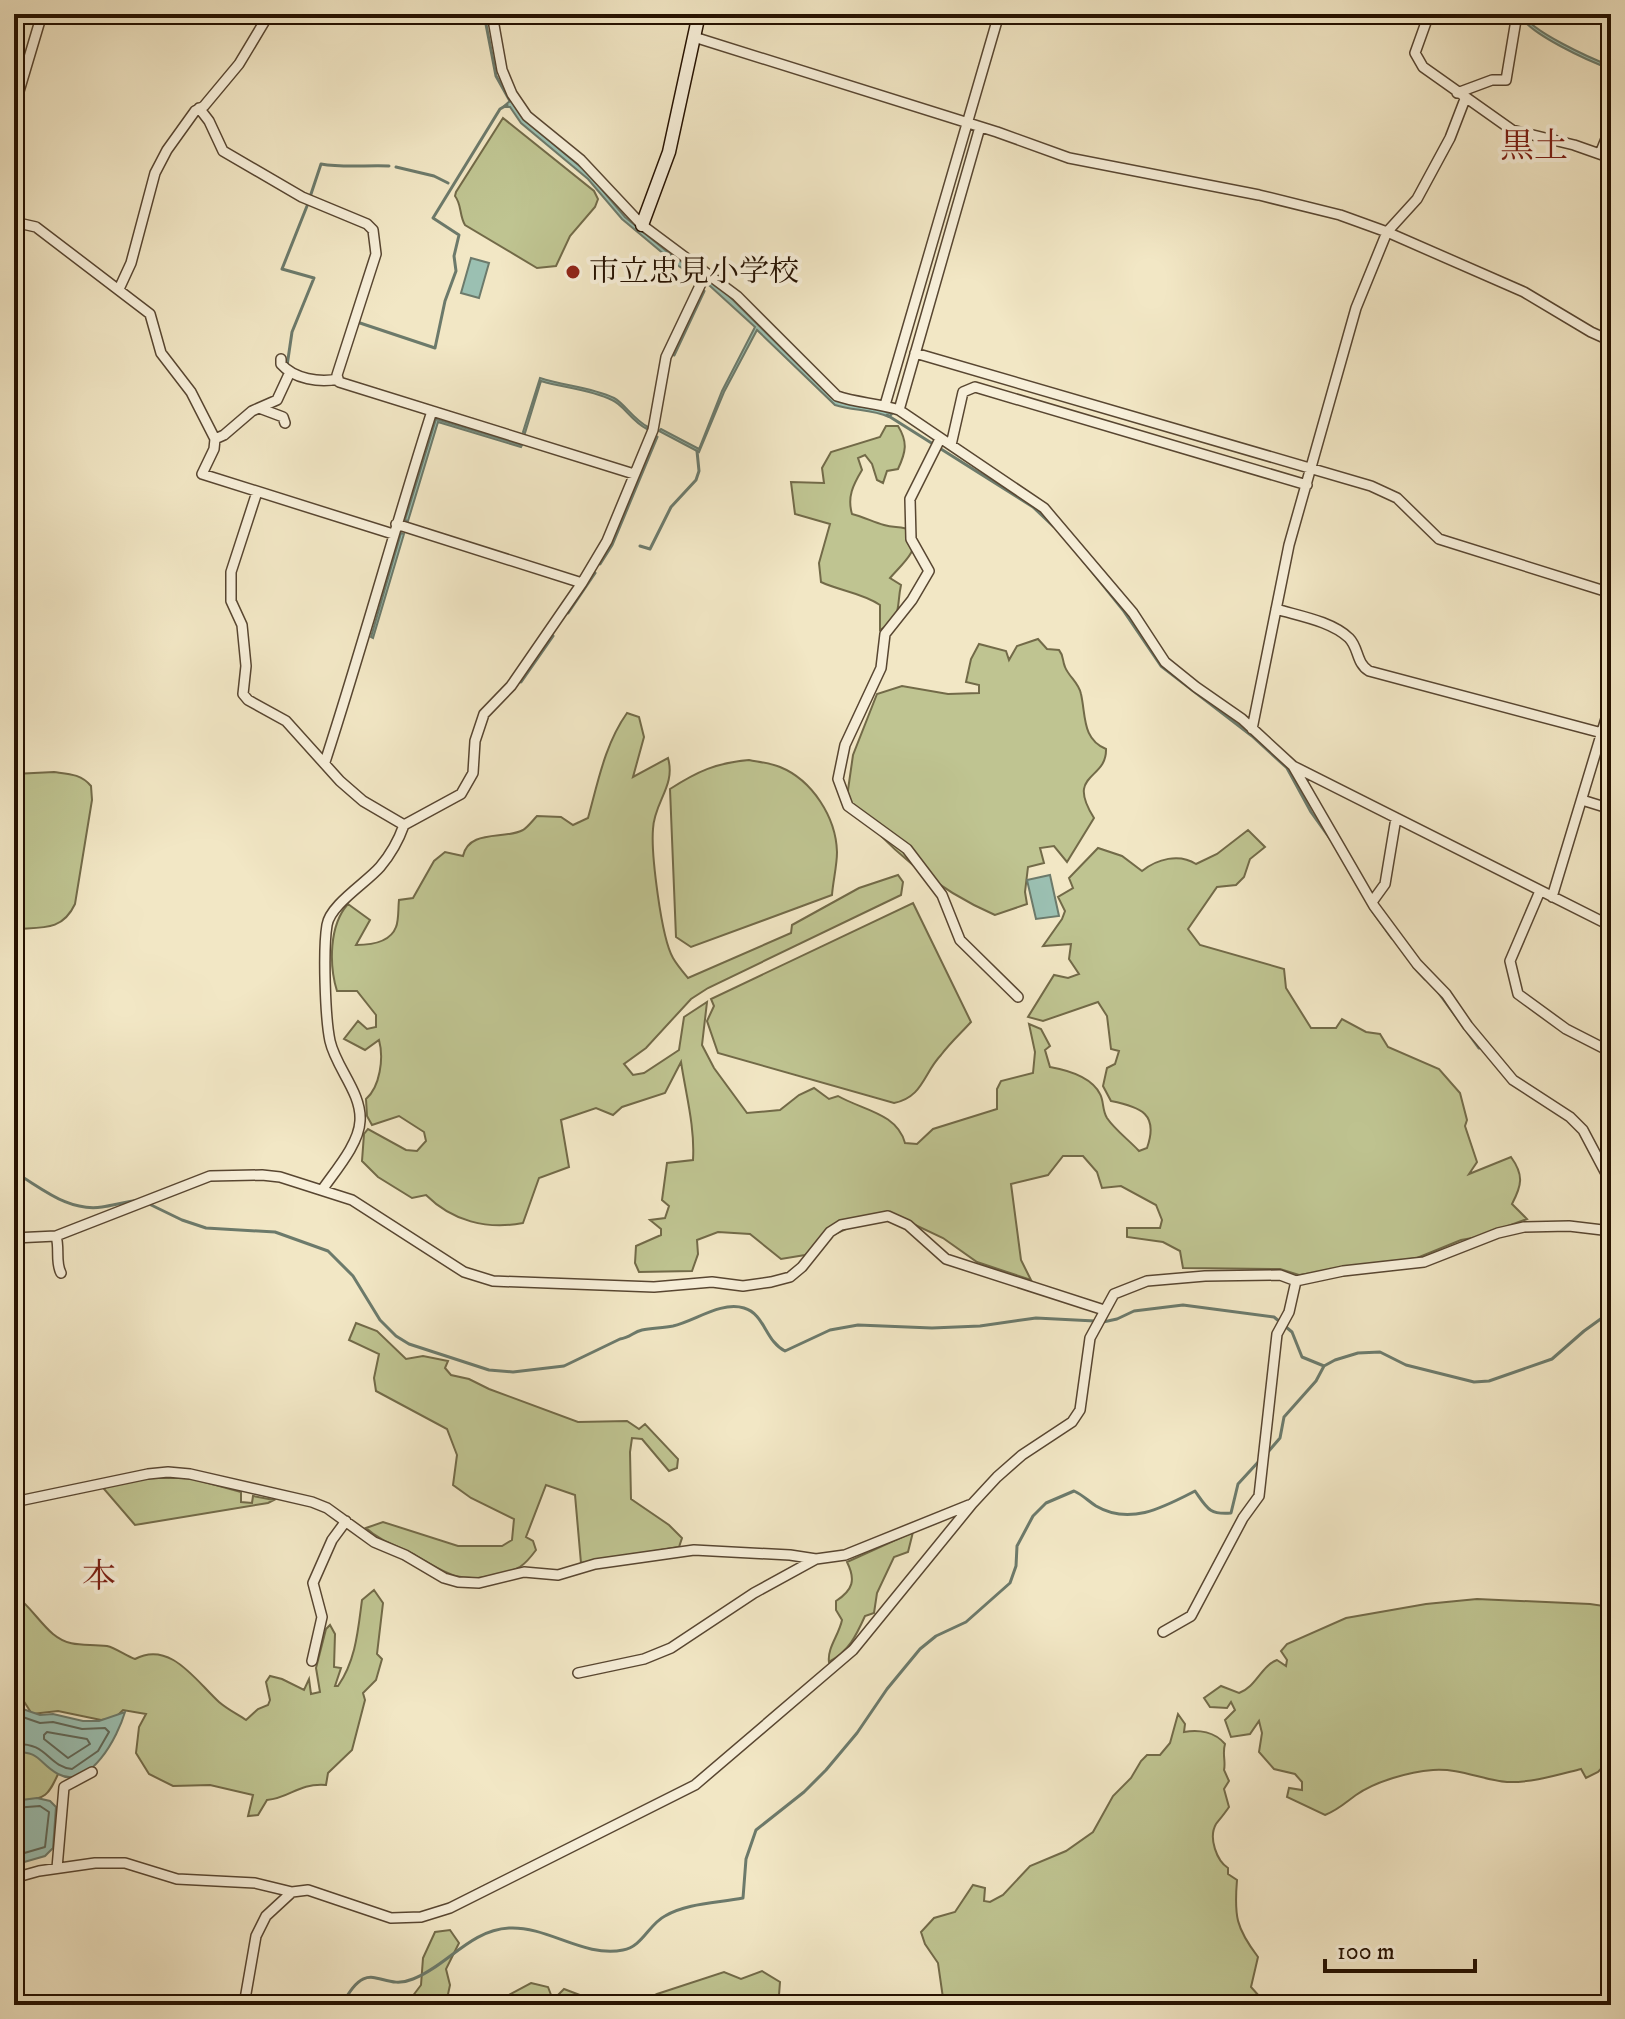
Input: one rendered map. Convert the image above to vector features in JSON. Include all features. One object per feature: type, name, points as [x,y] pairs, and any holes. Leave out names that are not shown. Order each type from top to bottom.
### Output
[{"type":"street","points":[[14,108],[42,14]]},
{"type":"street","points":[[119,289],[131,263],[155,173],[180,131],[239,64],[269,14]]},
{"type":"street","points":[[492,14],[502,70],[512,94],[527,116],[581,160],[642,225],[737,296],[837,396],[899,410],[1044,508],[1133,613],[1165,662],[1252,729],[1293,766],[1611,926]]},
{"type":"street","points":[[642,225],[669,152],[699,14]]},
{"type":"street","points":[[885,405],[999,14]]},
{"type":"street","points":[[1429,14],[1415,53],[1423,67],[1512,130],[1611,158]]},
{"type":"street","points":[[1252,729],[1289,545],[1356,308],[1387,232],[1417,199],[1450,138],[1461,96],[1492,80],[1506,80],[1517,14]]},
{"type":"street","points":[[694,37],[1069,158],[1259,195],[1340,215],[1387,232],[1524,292],[1611,341]]},
{"type":"street","points":[[199,108],[223,151],[302,197],[367,224],[373,230],[376,254],[337,375],[339,382],[634,474]]},
{"type":"street","points":[[1600,154],[1611,126]]},
{"type":"street","points":[[899,410],[980,127]]},
{"type":"street","points":[[14,222],[36,227],[150,314],[161,353],[198,403],[215,439],[214,449],[202,474],[582,583]]},
{"type":"street","points":[[322,1190],[361,1124],[360,1111],[330,1042],[326,972],[327,924],[331,913],[379,868],[397,845],[404,825],[461,794],[473,773],[475,741],[484,714],[511,686],[607,541],[653,430],[666,357],[706,273]]},
{"type":"street","points":[[915,353],[1371,486],[1397,498],[1439,539],[1611,593]]},
{"type":"street","points":[[281,359],[281,364],[290,372],[311,379],[338,379]]},
{"type":"street","points":[[215,439],[259,408],[277,400],[290,372]]},
{"type":"street","points":[[951,445],[963,392],[975,387],[1307,485]]},
{"type":"street","points":[[259,408],[283,417],[285,423]]},
{"type":"street","points":[[325,762],[432,411]]},
{"type":"street","points":[[940,439],[910,499],[911,539],[929,571],[912,600],[885,634],[881,668],[845,745],[838,779],[848,806],[907,849],[942,895],[960,940],[1018,997]]},
{"type":"street","points":[[257,492],[231,572],[231,601],[242,625],[245,652],[243,694],[248,700],[286,721],[340,781],[363,801],[404,825]]},
{"type":"street","points":[[1276,609],[1335,629],[1349,638],[1359,662],[1369,671],[1602,733]]},
{"type":"street","points":[[1552,897],[1611,702]]},
{"type":"street","points":[[1293,766],[1372,902],[1417,964],[1446,994],[1513,1080],[1570,1117],[1583,1130],[1611,1183]]},
{"type":"street","points":[[1582,800],[1611,809]]},
{"type":"street","points":[[1372,902],[1385,884],[1396,818]]},
{"type":"street","points":[[1540,891],[1510,961],[1518,994],[1566,1029],[1611,1052]]},
{"type":"street","points":[[14,1238],[56,1236],[210,1176],[280,1177],[352,1200],[464,1272],[493,1281],[654,1287],[712,1282],[743,1286],[790,1277],[830,1232],[841,1225],[888,1216],[908,1225],[946,1259],[1104,1310]]},
{"type":"street","points":[[14,1878],[57,1868],[125,1863],[177,1879],[255,1883],[292,1892],[308,1890],[391,1918],[421,1917],[450,1908],[695,1785],[853,1650],[972,1504],[1022,1455],[1072,1422],[1080,1410],[1090,1338],[1114,1294],[1147,1281],[1280,1275],[1296,1281],[1343,1271],[1424,1262],[1498,1233],[1524,1227],[1569,1226],[1611,1231]]},
{"type":"street","points":[[51,1253],[59,1269],[60,1249],[56,1236]]},
{"type":"street","points":[[1163,1632],[1191,1616],[1243,1518],[1259,1496],[1277,1334],[1289,1312],[1296,1281]]},
{"type":"street","points":[[14,1502],[148,1474],[190,1474],[288,1495],[327,1508],[374,1542],[405,1555],[444,1578],[479,1583],[524,1572],[558,1575],[595,1564],[694,1550],[816,1559],[845,1555],[972,1504]]},
{"type":"street","points":[[312,1661],[322,1617],[313,1583],[332,1540],[346,1521]]},
{"type":"street","points":[[578,1673],[644,1659],[671,1648],[754,1593],[816,1559]]},
{"type":"street","points":[[57,1868],[64,1787],[92,1772]]},
{"type":"street","points":[[244,2005],[256,1936],[266,1916],[292,1892]]},
{"type":"green space","points":[[503,118],[594,191],[598,199],[595,207],[570,236],[556,266],[537,268],[463,221],[456,192]]},
{"type":"green space","points":[[886,426],[898,426],[905,442],[898,469],[887,471],[883,483],[877,480],[872,464],[865,455],[858,458],[862,470],[850,502],[852,514],[915,532],[912,551],[890,578],[901,585],[897,611],[892,621],[880,630],[880,605],[821,582],[819,563],[830,524],[795,514],[791,482],[824,483],[822,468],[831,452],[880,437]]},
{"type":"green space","points":[[1038,639],[1047,649],[1061,652],[1067,671],[1080,690],[1089,733],[1098,745],[1106,749],[1105,759],[1085,784],[1086,803],[1094,818],[1067,862],[1054,846],[1040,848],[1044,863],[1028,867],[1027,904],[995,915],[933,880],[895,850],[862,815],[847,797],[853,755],[877,694],[902,686],[948,694],[979,693],[979,685],[966,682],[971,659],[979,644],[1006,651],[1009,660],[1017,646]]},
{"type":"green space","points":[[627,713],[639,717],[644,737],[633,777],[668,758],[667,786],[654,819],[654,856],[661,914],[669,947],[688,978],[791,933],[792,925],[859,888],[898,875],[903,882],[901,895],[691,999],[646,1048],[624,1064],[633,1075],[644,1073],[679,1050],[684,1017],[707,1002],[702,1045],[714,1068],[747,1113],[780,1110],[814,1088],[829,1099],[838,1096],[878,1114],[895,1125],[905,1143],[917,1144],[933,1129],[997,1109],[997,1089],[1001,1081],[1033,1073],[1035,1052],[1029,1024],[1041,1029],[1050,1046],[1045,1050],[1050,1067],[1071,1072],[1091,1083],[1100,1094],[1110,1122],[1139,1151],[1147,1148],[1151,1127],[1145,1114],[1131,1106],[1111,1101],[1103,1086],[1107,1068],[1115,1064],[1119,1051],[1111,1049],[1107,1016],[1098,1002],[1043,1021],[1028,1017],[1054,975],[1068,978],[1079,974],[1069,959],[1071,944],[1043,946],[1065,911],[1058,897],[1073,888],[1069,878],[1098,848],[1122,856],[1142,871],[1154,863],[1175,858],[1196,864],[1217,854],[1248,830],[1265,847],[1250,859],[1244,877],[1236,885],[1217,887],[1188,929],[1200,945],[1284,969],[1286,988],[1311,1028],[1336,1028],[1342,1019],[1366,1032],[1380,1034],[1388,1047],[1439,1069],[1460,1093],[1467,1120],[1465,1126],[1477,1162],[1469,1174],[1511,1157],[1520,1180],[1512,1204],[1527,1219],[1417,1258],[1299,1275],[1280,1269],[1183,1268],[1180,1251],[1163,1242],[1127,1237],[1127,1228],[1160,1228],[1162,1220],[1156,1205],[1121,1186],[1102,1188],[1097,1172],[1083,1156],[1063,1156],[1048,1175],[1011,1184],[1021,1260],[1031,1280],[977,1262],[943,1238],[907,1221],[870,1218],[835,1234],[805,1255],[781,1259],[750,1234],[718,1232],[697,1240],[698,1254],[692,1271],[639,1272],[635,1263],[636,1246],[661,1235],[661,1229],[650,1220],[665,1218],[669,1206],[662,1200],[667,1163],[693,1160],[691,1123],[681,1062],[665,1093],[622,1107],[613,1115],[596,1108],[561,1120],[569,1167],[539,1178],[523,1223],[483,1224],[447,1211],[426,1195],[412,1198],[378,1177],[362,1161],[364,1134],[368,1129],[406,1150],[417,1151],[426,1141],[424,1132],[399,1116],[372,1125],[367,1116],[366,1099],[375,1087],[380,1072],[379,1040],[365,1050],[344,1039],[358,1021],[367,1029],[376,1027],[376,1015],[357,991],[337,991],[332,946],[337,923],[348,904],[370,920],[356,945],[379,942],[389,937],[396,927],[399,900],[413,898],[434,861],[445,852],[463,856],[472,842],[523,830],[537,816],[561,817],[573,825],[588,818],[608,750]]},
{"type":"green space","points":[[749,760],[792,773],[820,801],[836,839],[832,895],[691,947],[676,937],[670,789],[708,769]]},
{"type":"green space","points":[[54,772],[79,777],[91,786],[92,800],[75,904],[57,924],[14,929],[14,774]]},
{"type":"green space","points":[[913,903],[971,1022],[935,1062],[911,1096],[894,1103],[718,1053],[707,1021],[714,1006],[711,999]]},
{"type":"green space","points":[[356,1323],[377,1331],[406,1359],[423,1356],[448,1361],[445,1368],[451,1375],[469,1379],[578,1422],[627,1421],[639,1429],[645,1424],[678,1459],[677,1468],[669,1471],[642,1439],[632,1438],[631,1499],[669,1525],[682,1538],[679,1547],[581,1563],[575,1495],[546,1485],[526,1537],[533,1541],[536,1550],[523,1565],[503,1573],[472,1578],[453,1575],[371,1533],[366,1528],[383,1522],[458,1546],[502,1546],[512,1540],[514,1519],[471,1498],[453,1485],[457,1455],[447,1429],[376,1391],[374,1378],[379,1354],[349,1340]]},
{"type":"green space","points":[[150,1478],[190,1478],[241,1492],[241,1502],[252,1503],[253,1496],[274,1500],[135,1525],[104,1489],[106,1486]]},
{"type":"green space","points":[[913,1532],[908,1552],[894,1557],[877,1593],[874,1613],[865,1616],[851,1642],[829,1662],[842,1620],[836,1610],[836,1601],[846,1593],[852,1579],[847,1562]]},
{"type":"green space","points":[[374,1590],[383,1603],[377,1654],[382,1659],[376,1680],[363,1693],[365,1700],[352,1750],[328,1773],[326,1785],[308,1786],[267,1800],[258,1815],[248,1816],[253,1795],[210,1785],[173,1786],[149,1774],[136,1753],[139,1727],[146,1714],[123,1710],[115,1718],[101,1720],[58,1711],[32,1714],[23,1700],[14,1701],[14,1594],[53,1634],[66,1642],[107,1646],[135,1659],[160,1655],[171,1659],[192,1674],[222,1705],[246,1720],[268,1705],[270,1700],[266,1682],[270,1676],[304,1690],[309,1679],[311,1694],[320,1692],[316,1668],[326,1629],[330,1625],[335,1634],[334,1667],[341,1668],[335,1686],[338,1686],[352,1655],[362,1600]]},
{"type":"green space","points":[[1477,1599],[1611,1607],[1611,1758],[1598,1772],[1586,1778],[1581,1769],[1535,1780],[1507,1782],[1452,1771],[1424,1771],[1373,1785],[1325,1815],[1287,1797],[1289,1788],[1302,1790],[1302,1782],[1295,1774],[1274,1769],[1259,1752],[1262,1733],[1259,1721],[1250,1734],[1231,1737],[1225,1720],[1235,1710],[1231,1702],[1227,1708],[1210,1707],[1204,1698],[1221,1686],[1239,1693],[1245,1690],[1271,1663],[1277,1660],[1286,1666],[1287,1660],[1281,1651],[1287,1644],[1346,1618]]},
{"type":"green space","points":[[1178,1714],[1185,1724],[1184,1732],[1206,1732],[1225,1744],[1224,1770],[1229,1781],[1224,1789],[1229,1807],[1216,1824],[1213,1842],[1217,1855],[1228,1868],[1228,1874],[1237,1880],[1238,1921],[1258,1957],[1251,1987],[1259,1996],[1259,2005],[944,2005],[938,1963],[921,1932],[934,1918],[955,1912],[973,1885],[985,1888],[984,1901],[990,1902],[1003,1895],[1030,1866],[1066,1851],[1093,1832],[1113,1796],[1131,1778],[1141,1761],[1147,1755],[1160,1755],[1170,1743]]},
{"type":"green space","points":[[14,1736],[45,1753],[60,1770],[50,1790],[42,1797],[20,1801],[24,1787],[14,1780]]},
{"type":"green space","points":[[450,1930],[459,1943],[446,1969],[450,1985],[447,1999],[469,1997],[470,2005],[406,2005],[421,1985],[423,1958],[435,1932]]},
{"type":"green space","points":[[762,1971],[780,1982],[774,2005],[635,2005],[657,1994],[724,1972],[741,1979]]},
{"type":"green space","points":[[531,1983],[548,1987],[553,2000],[564,1989],[606,2005],[490,2005]]},
{"type":"water","points":[[1520,14],[1549,36],[1611,66],[1611,69],[1546,38],[1525,22]]},
{"type":"water","points":[[511,100],[526,121],[588,173],[625,217],[670,254],[724,291],[831,397],[892,414],[889,417],[835,405],[757,330],[724,392],[699,452],[659,431],[661,429],[699,449],[722,391],[755,327],[710,286],[677,265],[622,219],[588,179],[521,123],[510,107],[503,107]]},
{"type":"water","points":[[471,258],[489,263],[479,298],[461,293]]},
{"type":"water","points":[[540,378],[614,398],[648,427],[641,426],[612,400],[541,381],[525,433]]},
{"type":"water","points":[[436,419],[522,445],[438,422],[408,521],[405,520]]},
{"type":"water","points":[[401,533],[404,534],[373,638],[371,637]]},
{"type":"water","points":[[1050,875],[1059,916],[1036,919],[1027,880]]},
{"type":"water","points":[[14,1706],[40,1715],[53,1714],[83,1721],[99,1721],[125,1712],[101,1758],[81,1775],[70,1777],[51,1770],[29,1753],[14,1752]]},
{"type":"water","points":[[37,1798],[50,1801],[56,1807],[53,1848],[45,1856],[14,1865],[14,1801]]},
{"type":"waterway","points":[[484,14],[496,76],[510,101]]},
{"type":"waterway","points":[[360,323],[435,348],[445,301],[456,271],[454,256],[459,235],[433,218],[500,109],[507,105]]},
{"type":"waterway","points":[[310,197],[321,164],[389,166]]},
{"type":"waterway","points":[[396,167],[434,176],[448,183]]},
{"type":"waterway","points":[[287,366],[292,332],[314,278],[282,269],[307,206]]},
{"type":"waterway","points":[[674,355],[704,291]]},
{"type":"waterway","points":[[887,415],[1033,507],[1053,526]]},
{"type":"waterway","points":[[600,564],[612,545],[657,437]]},
{"type":"waterway","points":[[640,546],[650,549],[671,507],[696,480],[699,471],[697,451]]},
{"type":"waterway","points":[[1082,559],[1123,610],[1161,666],[1252,736],[1287,768],[1311,812],[1331,840]]},
{"type":"waterway","points":[[568,613],[595,573]]},
{"type":"waterway","points":[[521,682],[553,636]]},
{"type":"waterway","points":[[1371,909],[1392,938]]},
{"type":"waterway","points":[[1414,967],[1425,979]]},
{"type":"waterway","points":[[1439,993],[1479,1048]]},
{"type":"waterway","points":[[14,1172],[55,1197],[77,1206],[102,1207],[141,1200]]},
{"type":"waterway","points":[[147,1203],[206,1228],[275,1232],[328,1251],[353,1276],[380,1320],[396,1336],[409,1344],[489,1370],[513,1372],[564,1366],[639,1331],[681,1324],[726,1307],[751,1311],[778,1347],[785,1351],[830,1330],[858,1325],[932,1328],[980,1326],[1036,1318],[1095,1321]]},
{"type":"waterway","points":[[1103,1322],[1134,1311],[1183,1305],[1274,1317],[1292,1332],[1302,1357],[1324,1366]]},
{"type":"waterway","points":[[1268,1452],[1280,1438],[1284,1417],[1316,1381],[1324,1366],[1335,1360],[1358,1353],[1380,1352],[1406,1365],[1474,1382],[1489,1381],[1552,1359],[1584,1331],[1602,1318],[1611,1316]]},
{"type":"waterway","points":[[342,2005],[360,1981],[368,1978],[392,1982],[413,1979],[470,1942],[495,1930],[523,1929],[594,1950],[623,1950],[635,1945],[659,1920],[674,1912],[743,1898],[746,1859],[756,1830],[826,1770],[920,1649],[936,1636],[966,1622],[1010,1583],[1016,1566],[1017,1546],[1033,1516],[1046,1503],[1074,1491],[1109,1512],[1134,1514],[1159,1508],[1195,1491],[1209,1509],[1231,1513],[1238,1484],[1260,1460]]},
{"type":"place","name":"市立忠見小学校","points":[[573,272]]},
{"type":"district","name":"黒土","points":[[1534,147]]},
{"type":"district","name":"本","points":[[99,1577]]}]
